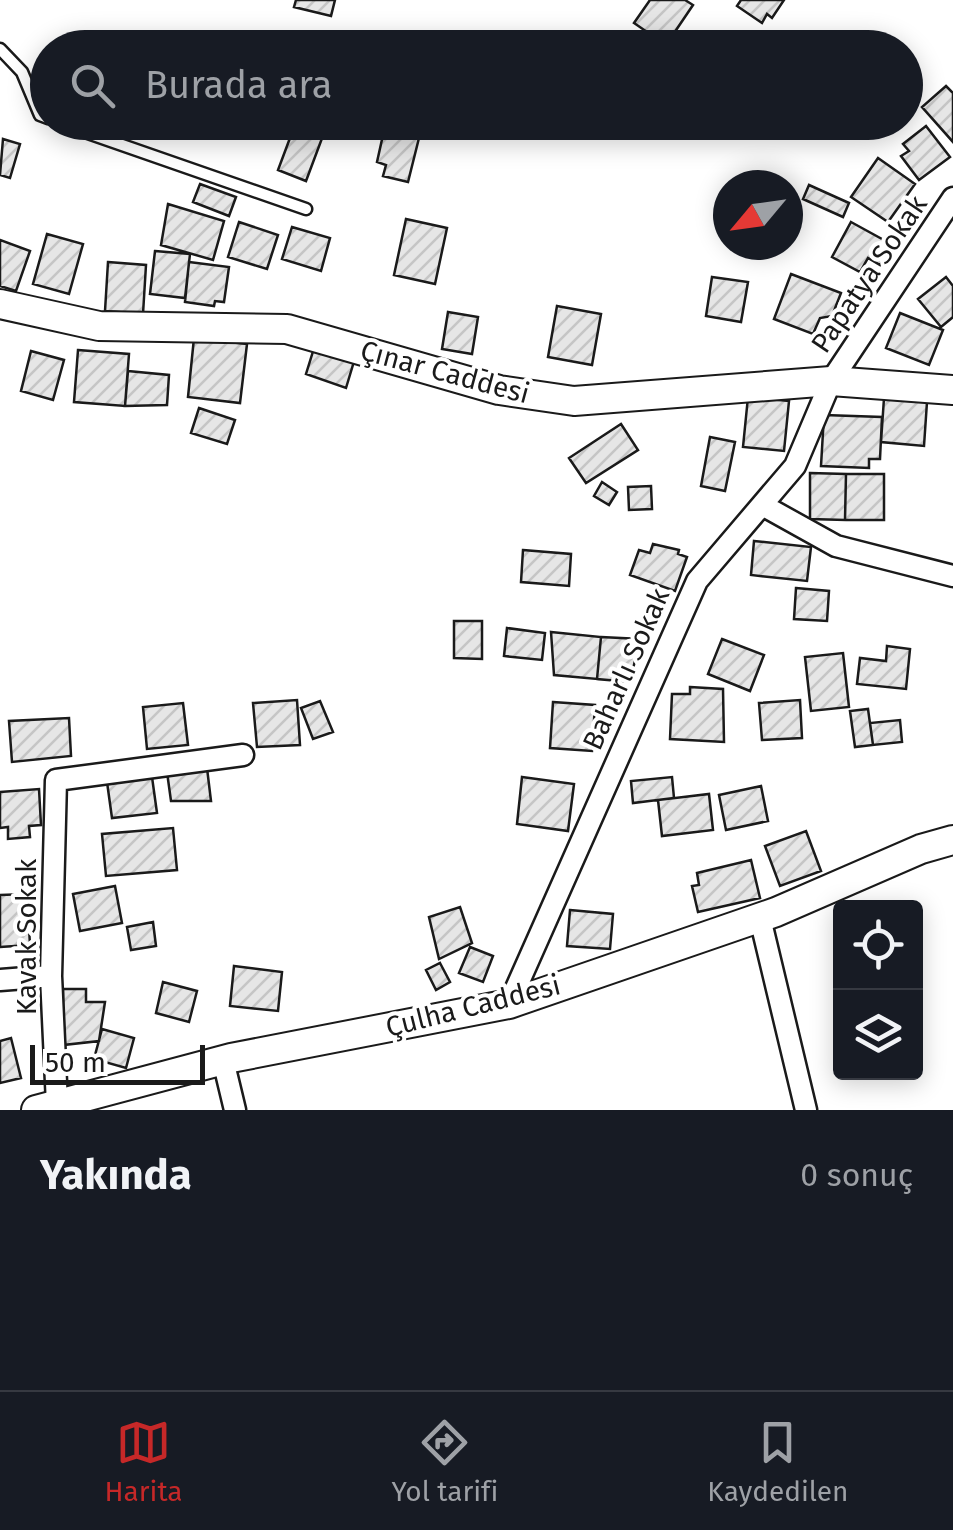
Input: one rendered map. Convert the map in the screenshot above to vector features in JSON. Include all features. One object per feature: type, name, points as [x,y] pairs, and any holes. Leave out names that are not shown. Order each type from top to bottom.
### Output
[{"type":"street","name":"Papatya Sokak","points":[[830,381],[953,198]]},
{"type":"street","name":"Çınar Caddesi","points":[[0,304],[99,326],[287,328],[459,380],[542,399],[591,400],[830,381],[953,390]]},
{"type":"street","name":"Baharlı Sokak","points":[[509,1004],[682,607],[708,564],[764,506],[806,447],[830,381]]},
{"type":"street","points":[[764,506],[836,546],[953,576]]},
{"type":"street","name":"Kavak Sokak","points":[[46,1107],[56,780],[243,755]]},
{"type":"street","name":"Çulha Caddesi","points":[[46,1107],[223,1060],[509,1004],[760,918],[921,849],[953,840]]},
{"type":"street","points":[[760,918],[806,1110]]},
{"type":"street","points":[[0,980],[51,976]]},
{"type":"street","points":[[223,1060],[235,1110]]},
{"type":"lane","points":[[0,49],[22,72],[30,91]]},
{"type":"lane","points":[[108,140],[306,209]]},
{"type":"building","points":[[296,0],[335,0],[331,16],[294,7]]},
{"type":"building","points":[[650,0],[685,0],[693,5],[676,30],[644,30],[634,23]]},
{"type":"building","points":[[741,0],[784,0],[772,18],[767,14],[762,23],[737,6]]},
{"type":"building","points":[[946,86],[953,93],[953,142],[923,108]]},
{"type":"building","points":[[926,126],[950,157],[919,180],[901,156],[909,151],[903,144],[908,140],[923,140]]},
{"type":"building","points":[[3,139],[20,144],[10,178],[0,175]]},
{"type":"building","points":[[289,140],[321,140],[306,181],[278,170]]},
{"type":"building","points":[[382,140],[418,140],[408,182],[383,176],[386,165],[377,162]]},
{"type":"building","points":[[878,158],[915,184],[888,222],[851,197]]},
{"type":"building","points":[[200,184],[236,197],[229,216],[193,202]]},
{"type":"building","points":[[809,185],[849,203],[843,217],[803,199]]},
{"type":"building","points":[[168,204],[224,221],[213,260],[161,245]]},
{"type":"building","points":[[406,219],[447,228],[435,284],[394,275]]},
{"type":"building","points":[[239,222],[278,235],[267,269],[228,257]]},
{"type":"building","points":[[851,222],[891,244],[880,265],[868,258],[860,272],[832,257]]},
{"type":"building","points":[[292,227],[330,238],[321,271],[282,259]]},
{"type":"building","points":[[47,234],[83,244],[69,294],[33,284]]},
{"type":"building","points":[[0,240],[30,251],[16,291],[0,286]]},
{"type":"building","points":[[155,251],[190,254],[185,298],[150,294]]},
{"type":"building","points":[[108,262],[146,265],[143,314],[105,311]]},
{"type":"building","points":[[189,262],[229,267],[224,302],[215,301],[214,306],[185,302]]},
{"type":"building","points":[[791,274],[841,293],[832,316],[820,318],[813,334],[774,319]]},
{"type":"building","points":[[712,277],[748,282],[741,322],[706,316]]},
{"type":"building","points":[[946,277],[953,286],[953,317],[941,327],[918,299]]},
{"type":"building","points":[[557,306],[601,314],[592,365],[548,357]]},
{"type":"building","points":[[448,312],[478,317],[472,354],[442,349]]},
{"type":"building","points":[[900,313],[943,330],[929,365],[886,348]]},
{"type":"building","points":[[194,338],[247,344],[240,403],[188,397]]},
{"type":"building","points":[[315,345],[355,358],[346,388],[306,374]]},
{"type":"building","points":[[78,350],[129,354],[125,406],[74,402]]},
{"type":"building","points":[[31,351],[64,360],[53,400],[21,391]]},
{"type":"building","points":[[128,371],[169,375],[167,405],[125,406]]},
{"type":"building","points":[[748,397],[789,401],[784,451],[743,447]]},
{"type":"building","points":[[884,398],[927,402],[924,446],[881,442]]},
{"type":"building","points":[[199,408],[235,420],[227,444],[191,433]]},
{"type":"building","points":[[824,415],[882,417],[880,459],[869,459],[869,468],[821,466]]},
{"type":"building","points":[[621,424],[638,450],[586,483],[569,458]]},
{"type":"building","points":[[710,437],[735,442],[725,491],[701,486]]},
{"type":"building","points":[[810,473],[846,474],[845,520],[810,519]]},
{"type":"building","points":[[846,474],[884,474],[884,520],[845,520]]},
{"type":"building","points":[[602,482],[617,492],[609,505],[594,496]]},
{"type":"building","points":[[651,486],[652,509],[629,510],[628,487]]},
{"type":"building","points":[[754,541],[811,547],[807,581],[751,575]]},
{"type":"building","points":[[653,544],[679,550],[678,554],[687,557],[675,591],[630,575],[639,550],[650,553]]},
{"type":"building","points":[[523,550],[571,554],[569,586],[521,582]]},
{"type":"building","points":[[796,588],[829,591],[827,621],[794,619]]},
{"type":"building","points":[[454,621],[482,621],[482,659],[454,658]]},
{"type":"building","points":[[507,628],[545,633],[542,660],[504,656]]},
{"type":"building","points":[[551,632],[601,637],[597,679],[554,675]]},
{"type":"building","points":[[601,637],[640,639],[630,682],[597,679]]},
{"type":"building","points":[[722,639],[764,655],[750,691],[708,674]]},
{"type":"building","points":[[887,646],[910,649],[906,689],[857,684],[860,658],[886,661]]},
{"type":"building","points":[[843,653],[849,707],[811,711],[805,657]]},
{"type":"building","points":[[690,687],[723,689],[724,742],[670,739],[672,694],[690,694]]},
{"type":"building","points":[[297,700],[300,745],[257,747],[253,703]]},
{"type":"building","points":[[800,700],[802,738],[762,740],[759,703]]},
{"type":"building","points":[[320,701],[333,732],[313,739],[301,708]]},
{"type":"building","points":[[553,702],[595,705],[592,751],[550,748]]},
{"type":"building","points":[[183,703],[188,745],[147,749],[143,707]]},
{"type":"building","points":[[868,709],[873,745],[855,747],[850,711]]},
{"type":"building","points":[[69,718],[71,756],[12,762],[9,721]]},
{"type":"building","points":[[900,720],[902,742],[873,745],[870,723]]},
{"type":"building","points":[[207,768],[211,801],[171,801],[167,772]]},
{"type":"building","points":[[152,777],[157,813],[112,818],[107,782]]},
{"type":"building","points":[[522,777],[574,784],[568,831],[517,824]]},
{"type":"building","points":[[672,777],[674,798],[633,803],[631,781]]},
{"type":"building","points":[[761,786],[768,821],[726,830],[719,795]]},
{"type":"building","points":[[39,789],[41,825],[29,826],[30,837],[8,839],[8,827],[0,828],[0,792]]},
{"type":"building","points":[[709,794],[713,830],[662,836],[658,800]]},
{"type":"building","points":[[173,828],[177,870],[106,876],[102,834]]},
{"type":"building","points":[[806,831],[821,871],[780,886],[765,846]]},
{"type":"building","points":[[751,860],[760,898],[698,912],[692,886],[699,885],[697,873]]},
{"type":"building","points":[[115,886],[122,923],[80,931],[73,894]]},
{"type":"building","points":[[27,894],[30,945],[0,947],[0,895]]},
{"type":"building","points":[[460,907],[472,943],[439,959],[429,917]]},
{"type":"building","points":[[570,910],[613,914],[610,949],[567,946]]},
{"type":"building","points":[[153,922],[156,946],[131,950],[127,927]]},
{"type":"building","points":[[470,947],[493,956],[483,982],[459,973]]},
{"type":"building","points":[[440,963],[450,982],[436,990],[426,970]]},
{"type":"building","points":[[234,966],[282,972],[278,1011],[230,1006]]},
{"type":"building","points":[[163,982],[197,991],[189,1022],[156,1013]]},
{"type":"building","points":[[63,989],[86,989],[86,1002],[105,1002],[99,1041],[63,1045]]},
{"type":"building","points":[[102,1029],[134,1038],[126,1068],[94,1059]]},
{"type":"building","points":[[11,1038],[21,1078],[0,1083],[0,1041]]}]
